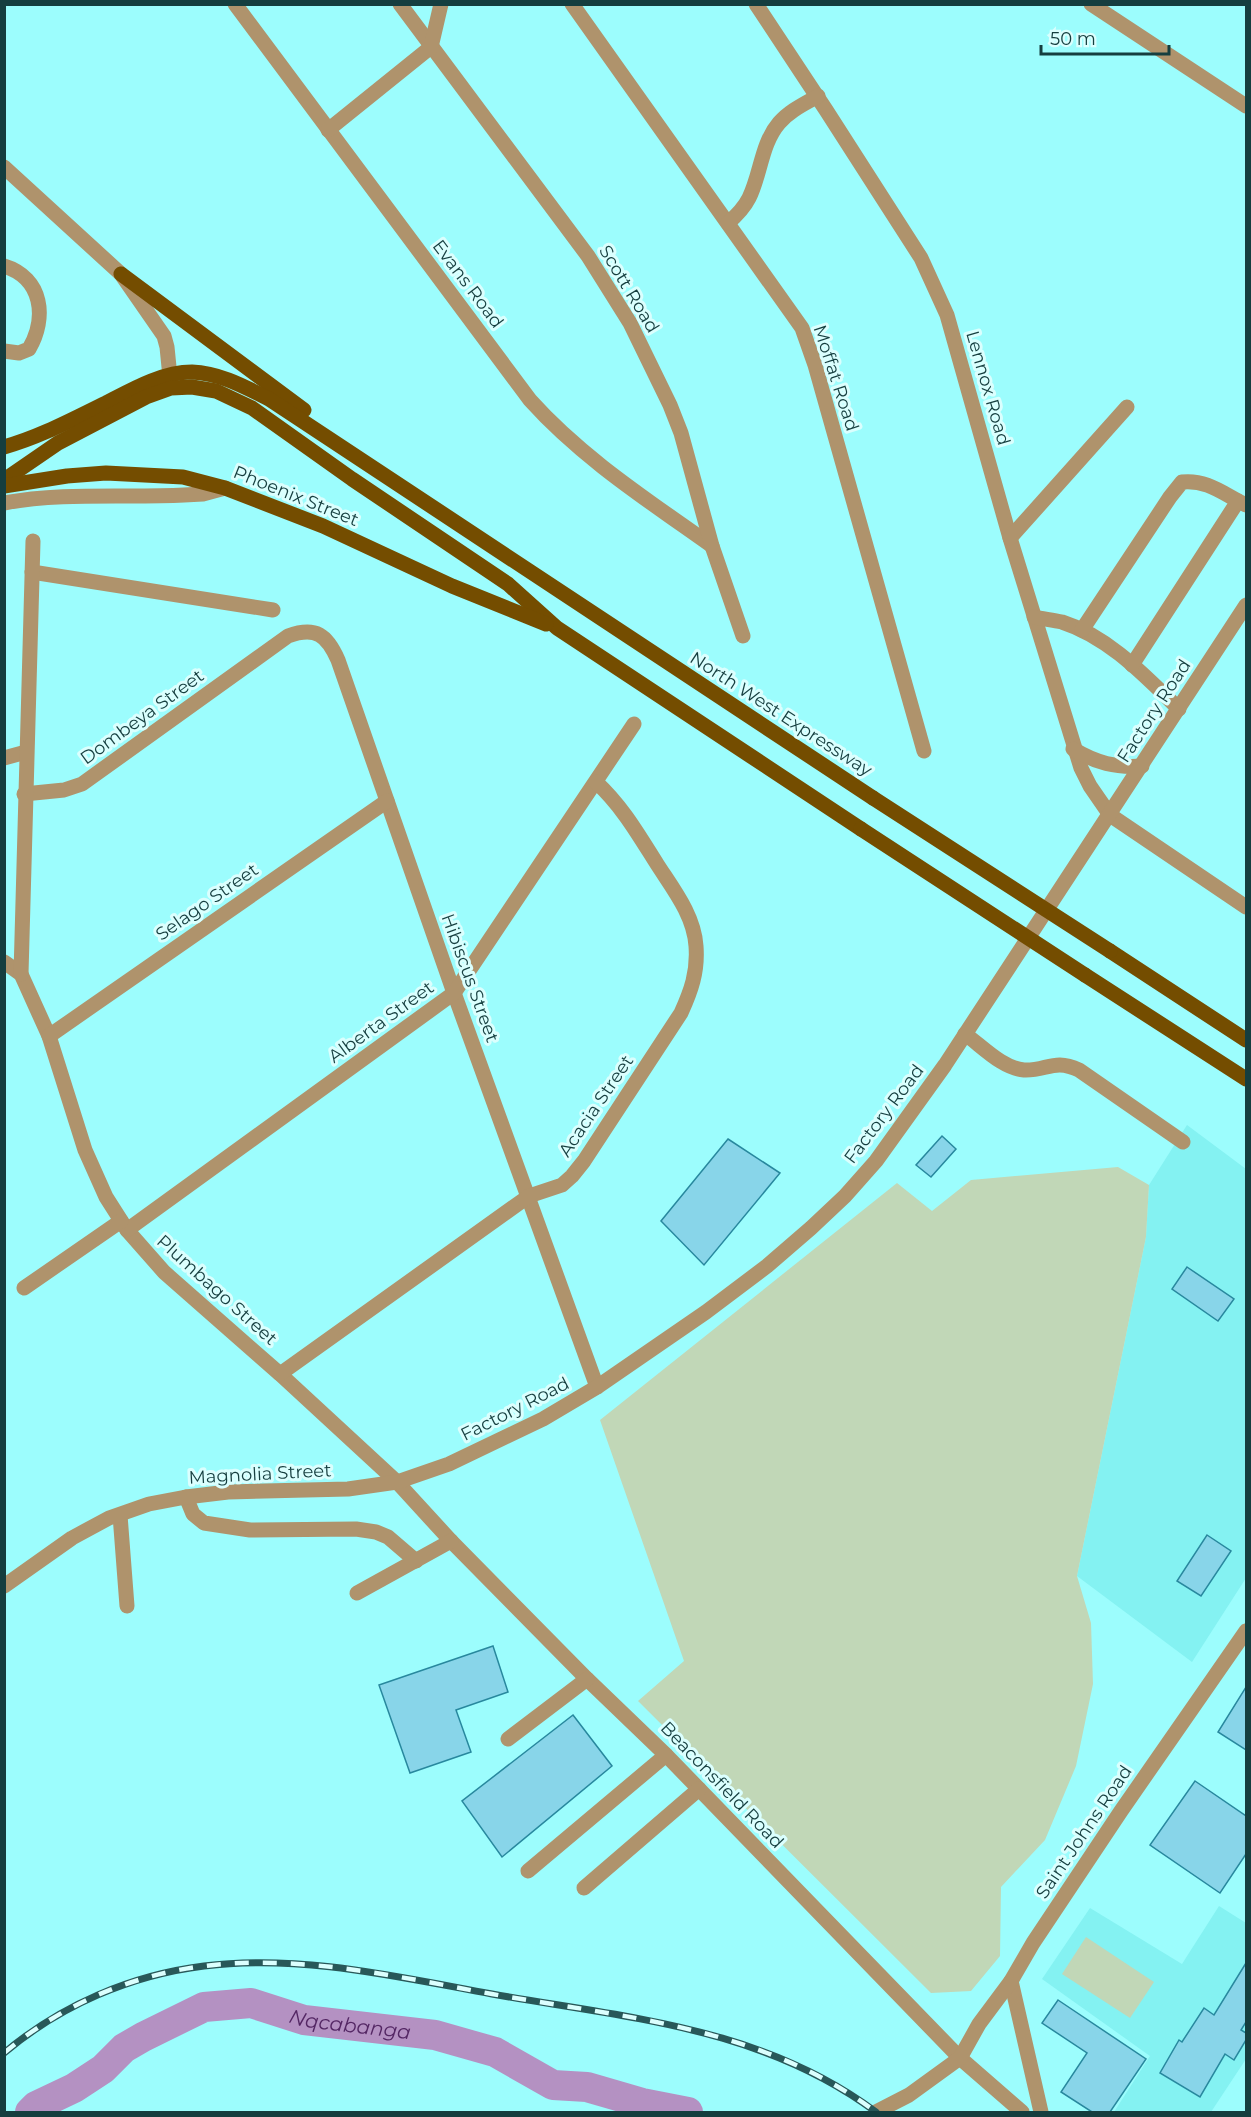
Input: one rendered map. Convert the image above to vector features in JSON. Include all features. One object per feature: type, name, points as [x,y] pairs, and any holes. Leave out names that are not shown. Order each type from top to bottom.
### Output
[{"type":"main road","points":[[121,274],[318,420],[406,490]]},
{"type":"main road","name":"North West Expressway","points":[[171,382],[190,372],[211,375],[232,381],[270,399],[873,798],[1246,1040]]},
{"type":"main road","points":[[4,447],[53,429],[141,386],[171,382],[216,391],[252,408],[352,479],[508,584],[557,628],[1246,1079]]},
{"type":"main road","points":[[4,480],[58,443],[171,382]]},
{"type":"main road","name":"Phoenix Street","points":[[4,486],[67,476],[106,473],[183,477],[225,488],[323,526],[452,586],[557,628]]},
{"type":"street","name":"Evans Road","points":[[235,4],[530,400],[550,422],[614,476],[712,546]]},
{"type":"street","name":"Scott Road","points":[[400,4],[588,256],[630,323],[681,433],[712,546],[742,636]]},
{"type":"street","points":[[328,130],[431,46],[441,4]]},
{"type":"street","name":"Moffat Road","points":[[572,4],[798,322],[808,342],[924,751]]},
{"type":"street","name":"Lennox Road","points":[[756,4],[818,96],[916,250],[936,287],[947,315],[1073,749],[1090,786],[1110,815]]},
{"type":"street","points":[[1091,4],[1246,106]]},
{"type":"street","points":[[728,223],[749,200],[771,133],[793,111],[818,96]]},
{"type":"street","points":[[4,167],[121,274],[164,336],[171,382]]},
{"type":"street","points":[[4,266],[12,268],[24,277],[34,289],[40,310],[39,322],[29,349],[20,353],[4,351]]},
{"type":"street","points":[[1010,538],[1126,407]]},
{"type":"street","points":[[1082,630],[1182,482],[1205,483],[1242,503],[1132,665]]},
{"type":"street","points":[[4,503],[63,495],[203,494],[225,488]]},
{"type":"street","points":[[21,974],[24,794],[33,541]]},
{"type":"street","points":[[32,572],[273,610]]},
{"type":"street","name":"Factory Road","points":[[397,1482],[450,1464],[543,1419],[597,1388],[706,1312],[767,1266],[819,1220],[876,1161],[945,1065],[1246,608]]},
{"type":"street","points":[[1034,617],[1061,622],[1082,630],[1113,649],[1179,709]]},
{"type":"street","name":"Hibiscus Street","points":[[272,646],[300,632],[313,632],[324,636],[332,645],[454,993],[597,1388]]},
{"type":"street","name":"Dombeya Street","points":[[24,794],[64,790],[89,779],[272,646]]},
{"type":"street","name":"Alberta Street","points":[[24,1288],[124,1225],[454,993],[634,724]]},
{"type":"street","points":[[1073,749],[1090,759],[1108,765],[1142,766]]},
{"type":"street","points":[[4,758],[26,752]]},
{"type":"street","name":"Acacia Street","points":[[280,1374],[529,1196],[562,1185],[584,1161],[681,1013],[692,989],[696,971],[693,925],[685,908],[629,820],[611,796],[596,782]]},
{"type":"street","name":"Selago Street","points":[[49,1036],[387,801]]},
{"type":"street","points":[[1110,815],[1246,907]]},
{"type":"street","points":[[4,962],[21,974]]},
{"type":"street","name":"Plumbago Street","points":[[21,974],[49,1036],[95,1175],[124,1225],[164,1272],[280,1374],[397,1482]]},
{"type":"street","points":[[965,1034],[1011,1067],[1026,1070],[1067,1064],[1183,1142]]},
{"type":"street","name":"Magnolia Street","points":[[4,1586],[72,1538],[149,1504],[228,1492],[348,1490],[397,1482]]},
{"type":"street","name":"Beaconsfield Road","points":[[397,1482],[452,1541],[587,1679],[666,1755],[960,2058],[1022,2112]]},
{"type":"street","points":[[186,1497],[193,1514],[204,1522],[250,1530],[356,1529],[376,1532],[388,1537],[416,1561]]},
{"type":"street","points":[[120,1515],[127,1606]]},
{"type":"street","points":[[357,1593],[452,1541]]},
{"type":"street","name":"Saint Johns Road","points":[[960,2058],[979,2024],[1011,1981],[1039,1934],[1121,1811],[1240,1653],[1246,1631]]},
{"type":"street","points":[[508,1739],[587,1679]]},
{"type":"street","points":[[528,1871],[666,1755]]},
{"type":"street","points":[[584,1888],[699,1789]]},
{"type":"street","points":[[1011,1981],[1041,2112]]},
{"type":"street","points":[[876,2112],[909,2095],[960,2058]]},
{"type":"shaded area","points":[[1187,1125],[1246,1169],[1246,1578],[1192,1662],[1077,1576],[1146,1237],[1149,1185]]},
{"type":"shaded area","points":[[1219,1906],[1246,1923],[1246,2059],[1211,2112],[1114,2112],[1150,2056],[1042,1979],[1090,1908],[1182,1964]]},
{"type":"green space","points":[[1118,1167],[1149,1185],[1146,1237],[1077,1576],[1091,1623],[1093,1684],[1076,1766],[1045,1840],[1001,1887],[1000,1956],[971,1991],[931,1993],[638,1701],[684,1661],[600,1420],[897,1183],[932,1211],[971,1180]]},
{"type":"green space","points":[[1086,1937],[1154,1982],[1130,2018],[1062,1974]]},
{"type":"building","points":[[942,1136],[956,1149],[931,1177],[916,1165]]},
{"type":"building","points":[[728,1139],[780,1173],[704,1265],[661,1221]]},
{"type":"building","points":[[1187,1267],[1234,1299],[1218,1321],[1172,1289]]},
{"type":"building","points":[[1207,1535],[1231,1551],[1201,1596],[1177,1581]]},
{"type":"building","points":[[493,1646],[508,1692],[456,1710],[471,1752],[410,1773],[379,1685]]},
{"type":"building","points":[[1246,1687],[1246,1750],[1218,1732]]},
{"type":"building","points":[[573,1715],[612,1766],[502,1857],[462,1801]]},
{"type":"building","points":[[1195,1781],[1246,1816],[1246,1854],[1220,1893],[1150,1845]]},
{"type":"building","points":[[1246,1963],[1246,2022],[1241,2030],[1246,2033],[1246,2040],[1234,2060],[1225,2054],[1200,2097],[1160,2073],[1179,2040],[1182,2042],[1204,2008],[1214,2015]]},
{"type":"building","points":[[1058,2000],[1146,2059],[1110,2112],[1092,2112],[1061,2092],[1087,2053],[1042,2023]]},
{"type":"waterway","name":"Nqcabanga","points":[[30,2112],[36,2106],[74,2088],[103,2069],[124,2048],[143,2037],[204,2007],[251,2003],[304,2020],[435,2035],[495,2052],[553,2085],[587,2087],[642,2103],[688,2112]]},
{"type":"railway","points":[[4,2053],[49,2020],[73,2007],[98,1995],[150,1977],[177,1970],[240,1963],[313,1965],[349,1969],[643,2019],[692,2030],[787,2061],[832,2084],[876,2112]]}]
